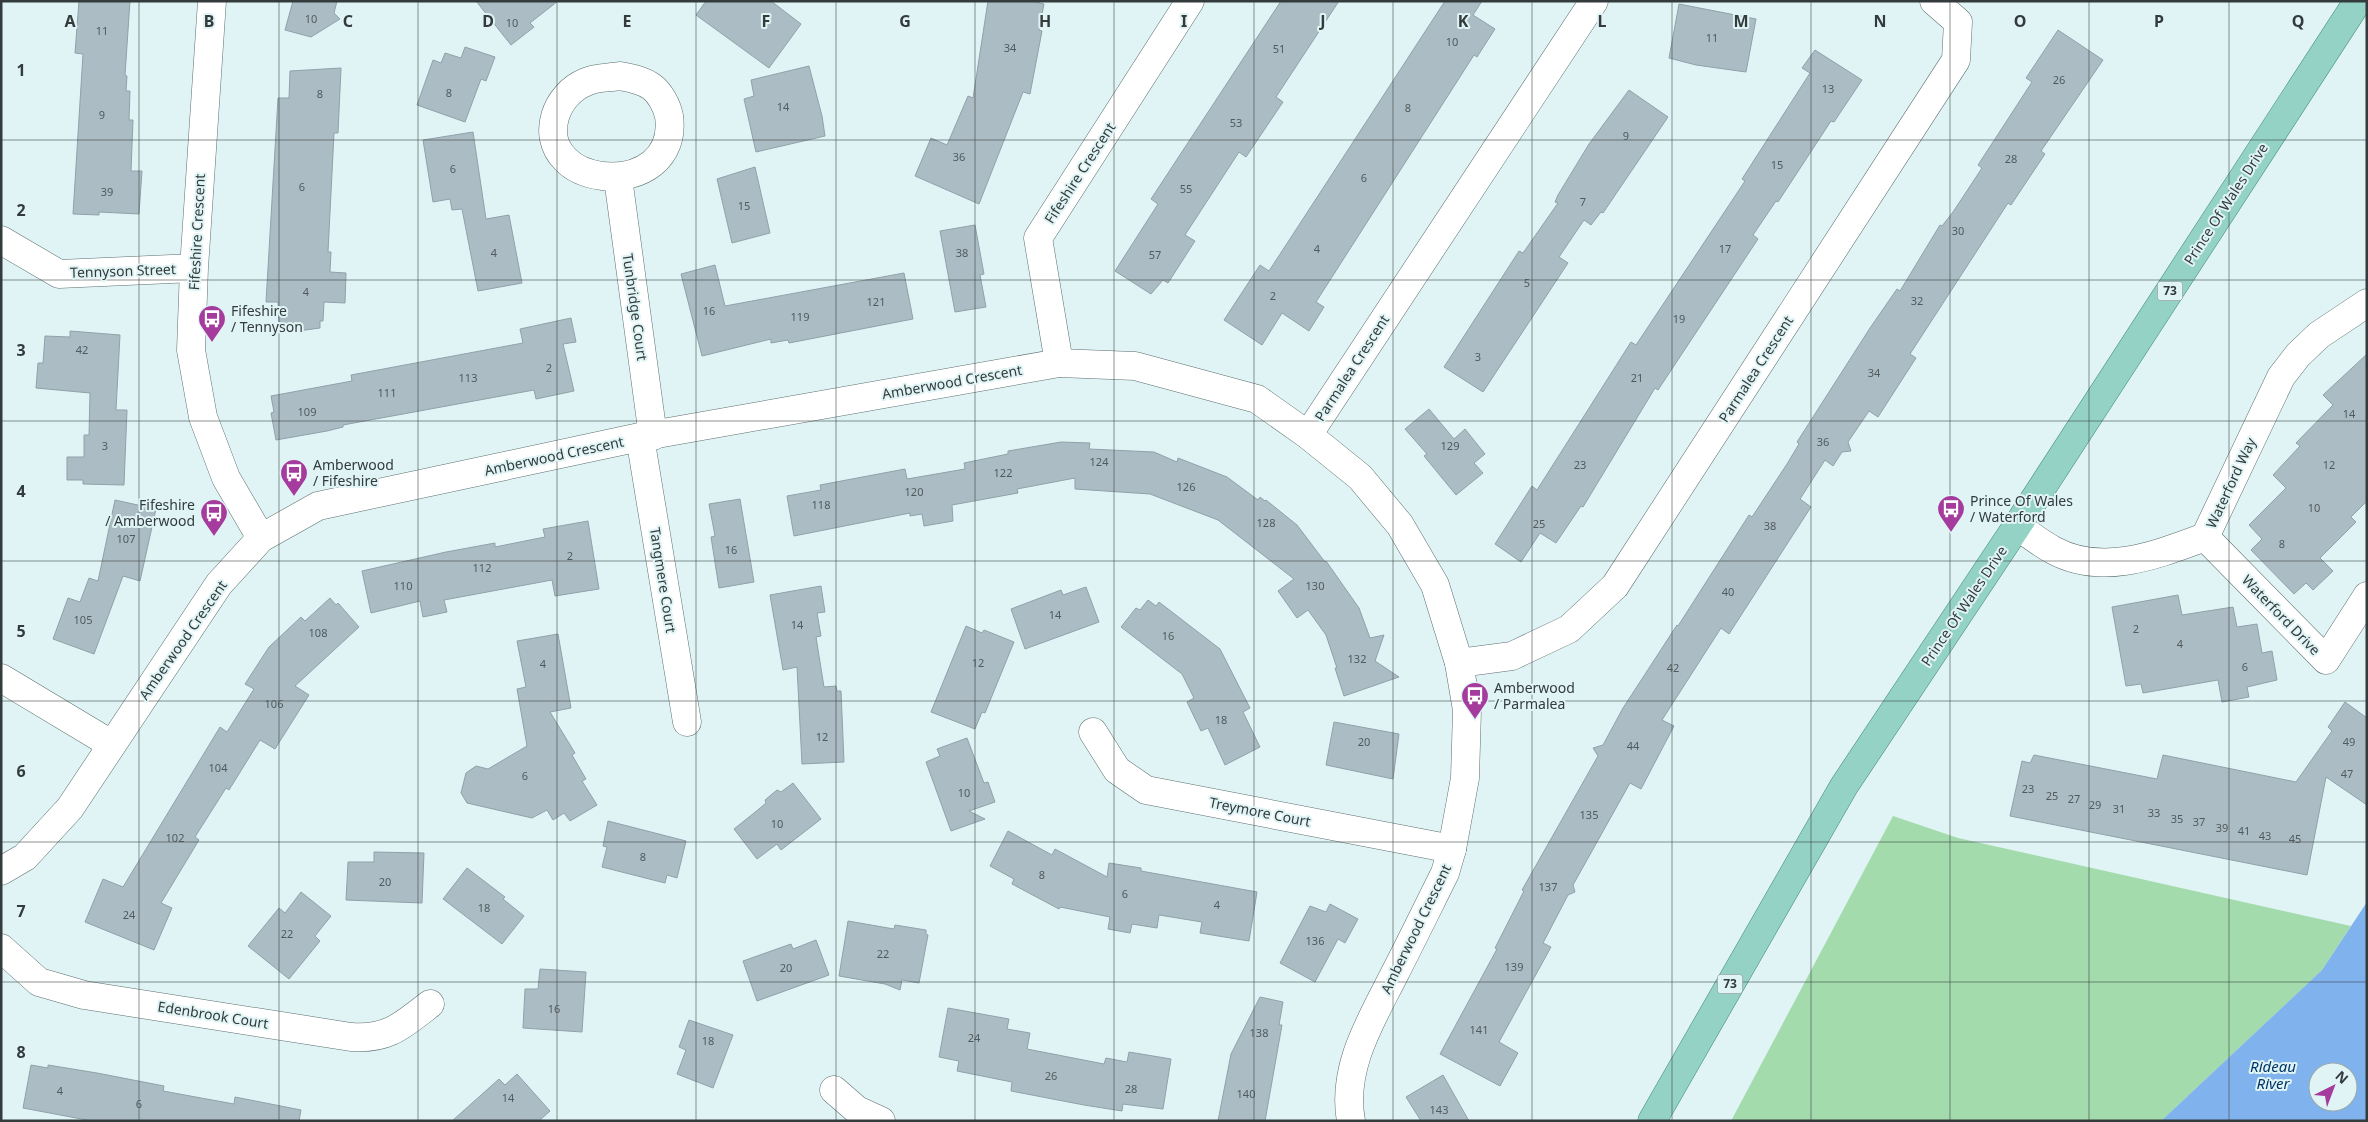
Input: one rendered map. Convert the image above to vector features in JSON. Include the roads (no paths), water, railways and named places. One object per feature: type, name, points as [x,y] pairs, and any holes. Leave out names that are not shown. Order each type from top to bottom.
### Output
[{"type":"main road","name":"Prince Of Wales Drive","points":[[1652,1121],[1844,786],[2017,526],[2358,1]]},
{"type":"street","name":"Fifeshire Crescent","points":[[212,1],[194,268],[191,350],[203,417],[226,478],[261,538]]},
{"type":"street","name":"Fifeshire Crescent","points":[[1058,363],[1038,238],[1190,1]]},
{"type":"street","name":"Parmalea Crescent","points":[[1308,435],[1594,1]]},
{"type":"street","name":"Parmalea Crescent","points":[[1459,663],[1512,656],[1569,629],[1615,586],[1956,60],[1958,22],[1934,1]]},
{"type":"street","points":[[620,76],[638,80],[652,87],[668,109],[670,126],[668,143],[660,156],[641,171],[618,178],[588,174],[570,164],[558,152],[552,126],[556,112],[573,89],[587,81],[620,76]]},
{"type":"street","name":"Tunbridge Court","points":[[618,178],[647,437]]},
{"type":"street","name":"Tennyson Street","points":[[1,240],[59,274],[194,268]]},
{"type":"street","name":"Waterford Way","points":[[2017,526],[2054,550],[2092,563],[2120,562],[2156,554],[2205,537],[2281,377],[2298,355],[2319,335],[2367,303]]},
{"type":"street","name":"Amberwood Crescent","points":[[1,871],[25,857],[70,808],[219,584],[261,538],[318,506],[647,437],[1058,363],[1135,366],[1257,399],[1308,435],[1360,477],[1400,525],[1435,585],[1459,663],[1467,710],[1465,778],[1452,849],[1445,874],[1360,1044],[1351,1080],[1349,1108],[1351,1121]]},
{"type":"street","name":"Tangmere Court","points":[[647,437],[687,722]]},
{"type":"street","name":"Waterford Drive","points":[[2205,537],[2326,660],[2367,596]]},
{"type":"street","points":[[1,678],[111,744]]},
{"type":"street","name":"Treymore Court","points":[[1093,732],[1117,770],[1146,790],[1452,849]]},
{"type":"street","name":"Edenbrook Court","points":[[1,948],[39,982],[84,995],[351,1037],[370,1038],[395,1031],[430,1004]]},
{"type":"street","points":[[834,1090],[857,1110],[881,1121]]},
{"type":"water","name":"Rideau River","points":[[2367,902],[2367,1121],[2161,1121],[2322,970]]},
{"type":"place","name":"Fifeshire / Tennyson","points":[[212,343]]},
{"type":"place","name":"Amberwood / Fifeshire","points":[[294,497]]},
{"type":"place","name":"Prince Of Wales / Waterford","points":[[1951,533]]},
{"type":"place","name":"Fifeshire / Amberwood","points":[[214,537]]},
{"type":"place","name":"Amberwood / Parmalea","points":[[1475,720]]}]
